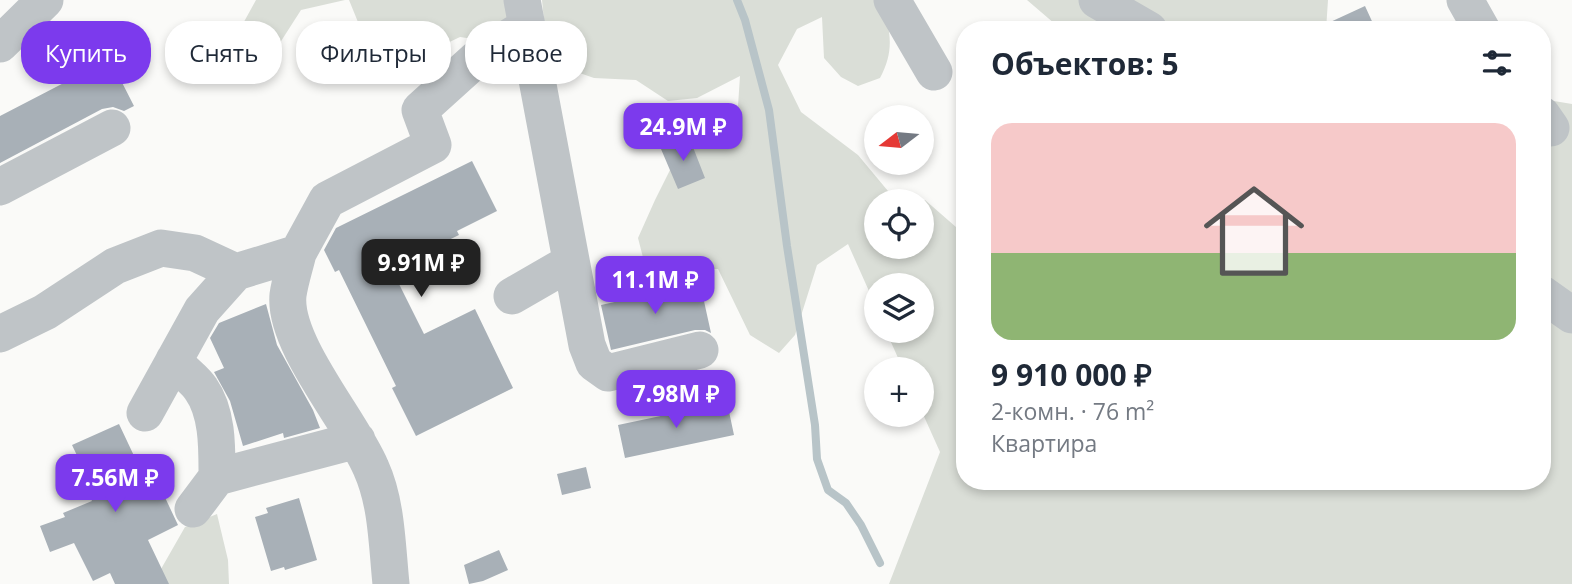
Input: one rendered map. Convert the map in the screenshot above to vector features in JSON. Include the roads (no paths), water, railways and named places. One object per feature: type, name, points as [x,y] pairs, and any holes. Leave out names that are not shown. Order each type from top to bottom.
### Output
[{"type":"street","points":[[0,44],[45,0]]},
{"type":"street","points":[[892,0],[934,72]]},
{"type":"street","points":[[1097,0],[1134,21]]},
{"type":"street","points":[[1465,0],[1477,21]]},
{"type":"street","points":[[391,584],[380,495],[372,468],[315,373],[294,330],[288,297],[298,253],[327,200],[433,145],[420,110],[524,13]]},
{"type":"street","points":[[524,13],[587,345],[594,363],[608,373],[701,350]]},
{"type":"street","points":[[0,187],[112,128]]},
{"type":"street","points":[[0,334],[45,312],[114,266],[161,248],[195,254],[236,272]]},
{"type":"street","points":[[145,413],[202,310],[236,272],[298,253]]},
{"type":"street","points":[[512,296],[571,262]]},
{"type":"street","points":[[1551,300],[1572,315]]},
{"type":"street","points":[[174,360],[201,388],[207,400],[217,445],[217,477],[193,509]]},
{"type":"street","points":[[217,477],[357,440]]},
{"type":"waterway","points":[[737,0],[769,110],[815,425],[817,459],[828,490],[846,503],[861,525],[880,563]]}]
